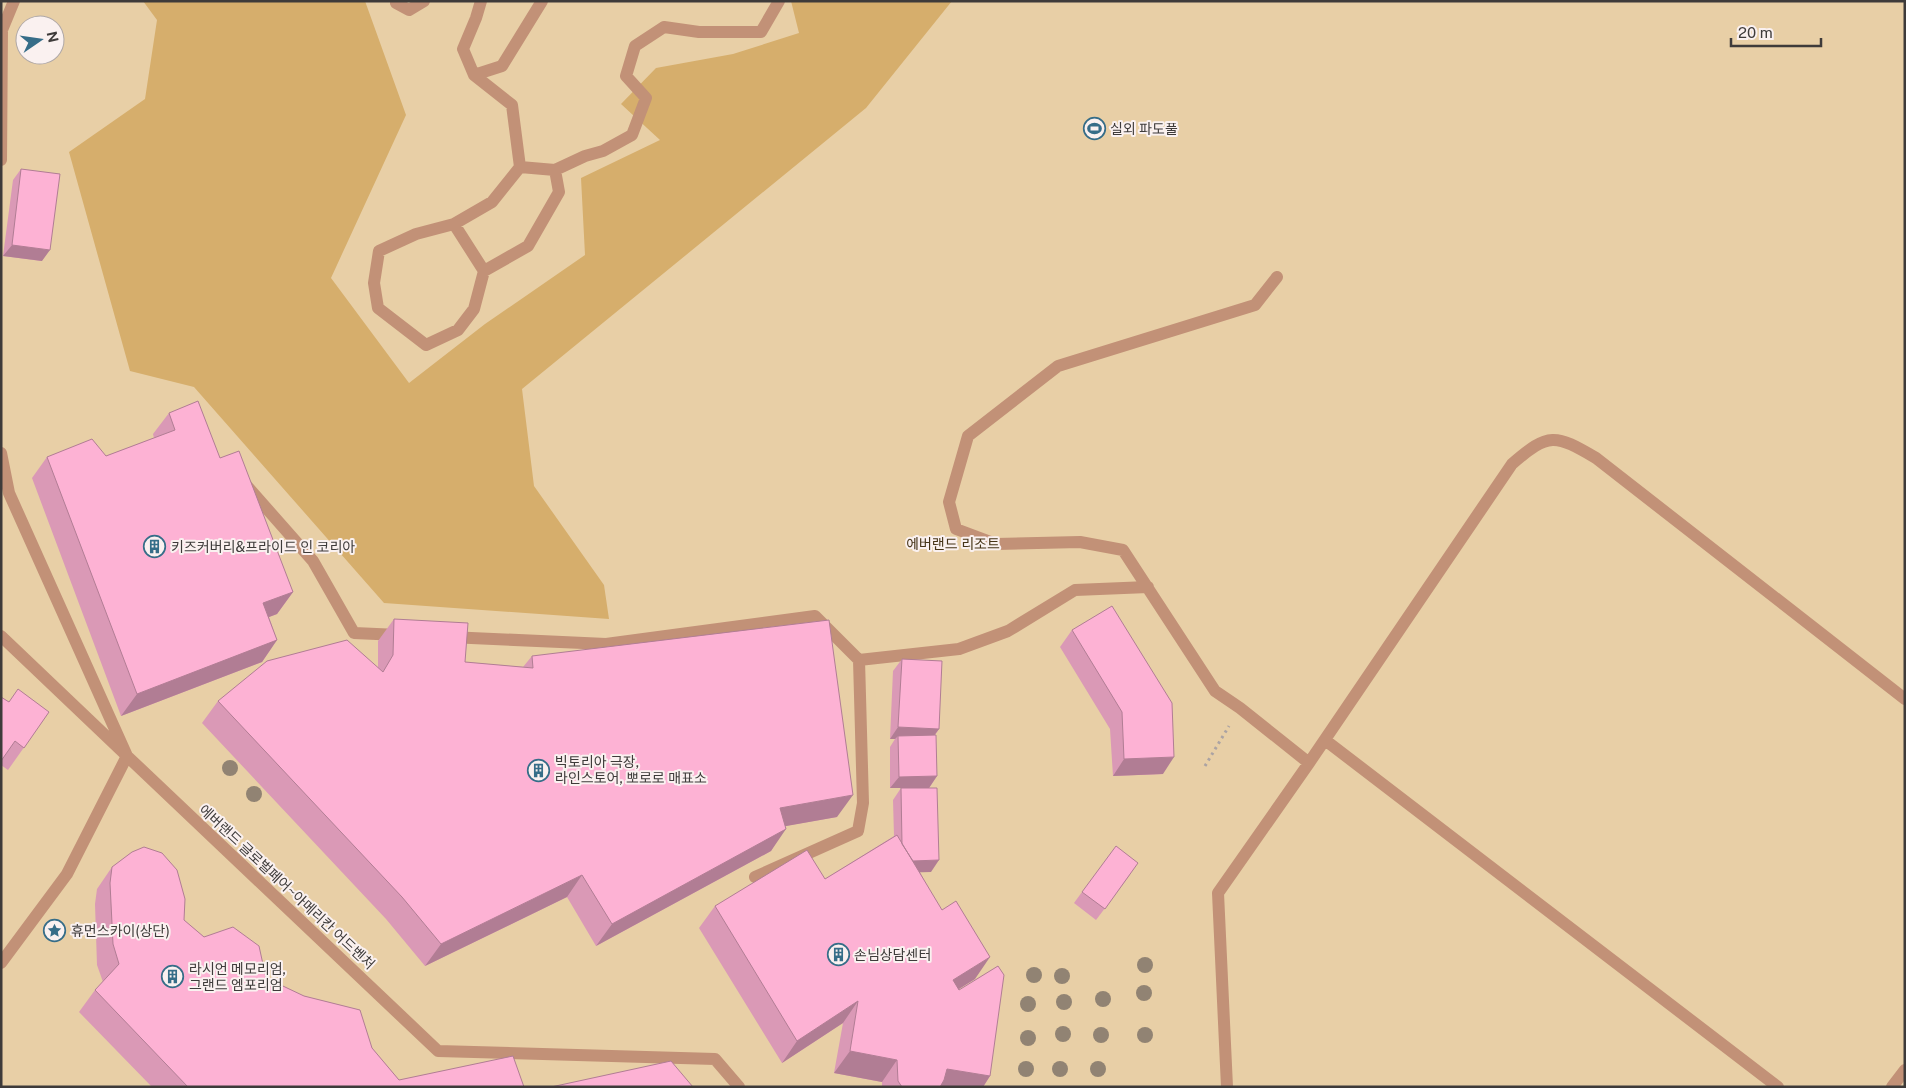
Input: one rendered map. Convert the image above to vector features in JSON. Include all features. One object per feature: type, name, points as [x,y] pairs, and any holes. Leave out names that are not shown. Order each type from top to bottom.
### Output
[{"type":"street","points":[[1,160],[2,30],[14,1]]},
{"type":"street","points":[[397,1],[396,3],[409,10],[424,1]]},
{"type":"street","points":[[481,1],[463,49],[474,75],[512,105],[520,167],[492,202],[454,224],[416,234],[379,251],[374,283],[378,308],[426,344],[458,330],[474,309],[484,271],[528,246],[559,192],[555,170]]},
{"type":"street","points":[[474,75],[502,66],[542,1]]},
{"type":"street","points":[[520,167],[555,170],[585,156],[603,151],[632,135],[646,98],[626,76],[635,46],[664,27],[699,32],[761,32],[779,1]]},
{"type":"street","points":[[454,224],[484,271]]},
{"type":"street","points":[[1277,277],[1255,305],[1058,366],[968,436],[949,502],[956,529],[996,544],[1080,542],[1123,550],[1215,691],[1240,708],[1310,763]]},
{"type":"street","points":[[1227,1087],[1218,892],[1310,763],[1512,464],[1533,446],[1549,440],[1570,443],[1596,458],[1905,700]]},
{"type":"street","name":"에버랜드 글로벌페어~아메리칸 어드벤처","points":[[1,453],[5,496],[127,756],[438,1051],[715,1059],[739,1087]]},
{"type":"street","points":[[237,475],[313,561],[354,633],[412,635]]},
{"type":"street","points":[[859,660],[959,649],[1008,630],[1075,590],[1148,587]]},
{"type":"street","points":[[441,637],[606,644],[815,616],[859,660],[863,803],[858,831],[755,877]]},
{"type":"street","points":[[1,636],[127,756],[67,874],[1,963]]},
{"type":"street","points":[[1325,740],[1778,1087]]},
{"type":"street","points":[[1892,1087],[1905,1070]]},
{"type":"path","points":[[1205,766],[1240,708]]},
{"type":"green space","name":"에버랜드 리조트","points":[[1,1],[1905,1],[1905,1087],[1,1087]]},
{"type":"shaded area","points":[[143,1],[365,1],[406,115],[331,278],[409,383],[485,324],[585,255],[581,178],[660,140],[621,104],[656,68],[733,54],[799,33],[791,1],[952,1],[866,108],[522,389],[534,486],[604,585],[609,619],[384,603],[194,387],[130,371],[69,152],[145,99],[157,20]]},
{"type":"building","points":[[21,169],[60,174],[50,250],[12,245]]},
{"type":"building","name":"키즈커버리&프라이드 인 코리아","points":[[198,401],[220,458],[239,451],[293,592],[263,603],[277,640],[137,694],[47,457],[92,439],[106,456],[175,430],[169,413]]},
{"type":"building","points":[[1112,606],[1172,703],[1174,757],[1124,759],[1122,712],[1072,630]]},
{"type":"building","name":"빅토리아 극장, 라인스토어, 뽀로로 매표소","points":[[394,619],[468,623],[465,662],[533,668],[532,656],[829,620],[853,795],[780,808],[786,829],[612,924],[582,875],[441,944],[402,897],[218,701],[267,661],[347,640],[383,672],[393,655]]},
{"type":"building","points":[[902,659],[942,661],[939,729],[898,727]]},
{"type":"building","points":[[18,689],[49,712],[24,748],[15,741],[1,761],[1,697],[9,702]]},
{"type":"building","points":[[936,735],[937,776],[899,777],[898,736]]},
{"type":"building","points":[[901,788],[937,788],[939,860],[913,861],[902,844]]},
{"type":"building","name":"손님상담센터","points":[[897,835],[942,910],[956,901],[990,957],[953,980],[959,990],[998,966],[1004,975],[990,1076],[947,1069],[940,1087],[902,1087],[898,1081],[897,1060],[850,1051],[858,1001],[797,1041],[715,906],[807,850],[825,879]]},
{"type":"building","points":[[1116,846],[1138,863],[1105,909],[1082,892]]},
{"type":"building","name":"라시언 메모리엄, 그랜드 엠포리엄","points":[[144,847],[162,853],[177,870],[185,899],[184,920],[204,937],[233,927],[259,946],[266,978],[304,996],[360,1010],[372,1048],[399,1080],[513,1056],[524,1087],[188,1087],[95,990],[119,964],[113,944],[110,883],[112,867],[132,852]]},
{"type":"building","points":[[671,1061],[693,1087],[551,1087]]},
{"type":"place","name":"실외 파도풀","points":[[1094,129]]},
{"type":"place","name":"키즈커버리&프라이드 인 코리아","points":[[155,547]]},
{"type":"place","name":"빅토리아 극장, 라인스토어, 뽀로로 매표소","points":[[539,770]]},
{"type":"place","name":"휴먼스카이(상단)","points":[[55,931]]},
{"type":"place","name":"손님상담센터","points":[[838,955]]},
{"type":"place","name":"라시언 메모리엄, 그랜드 엠포리엄","points":[[173,977]]}]
